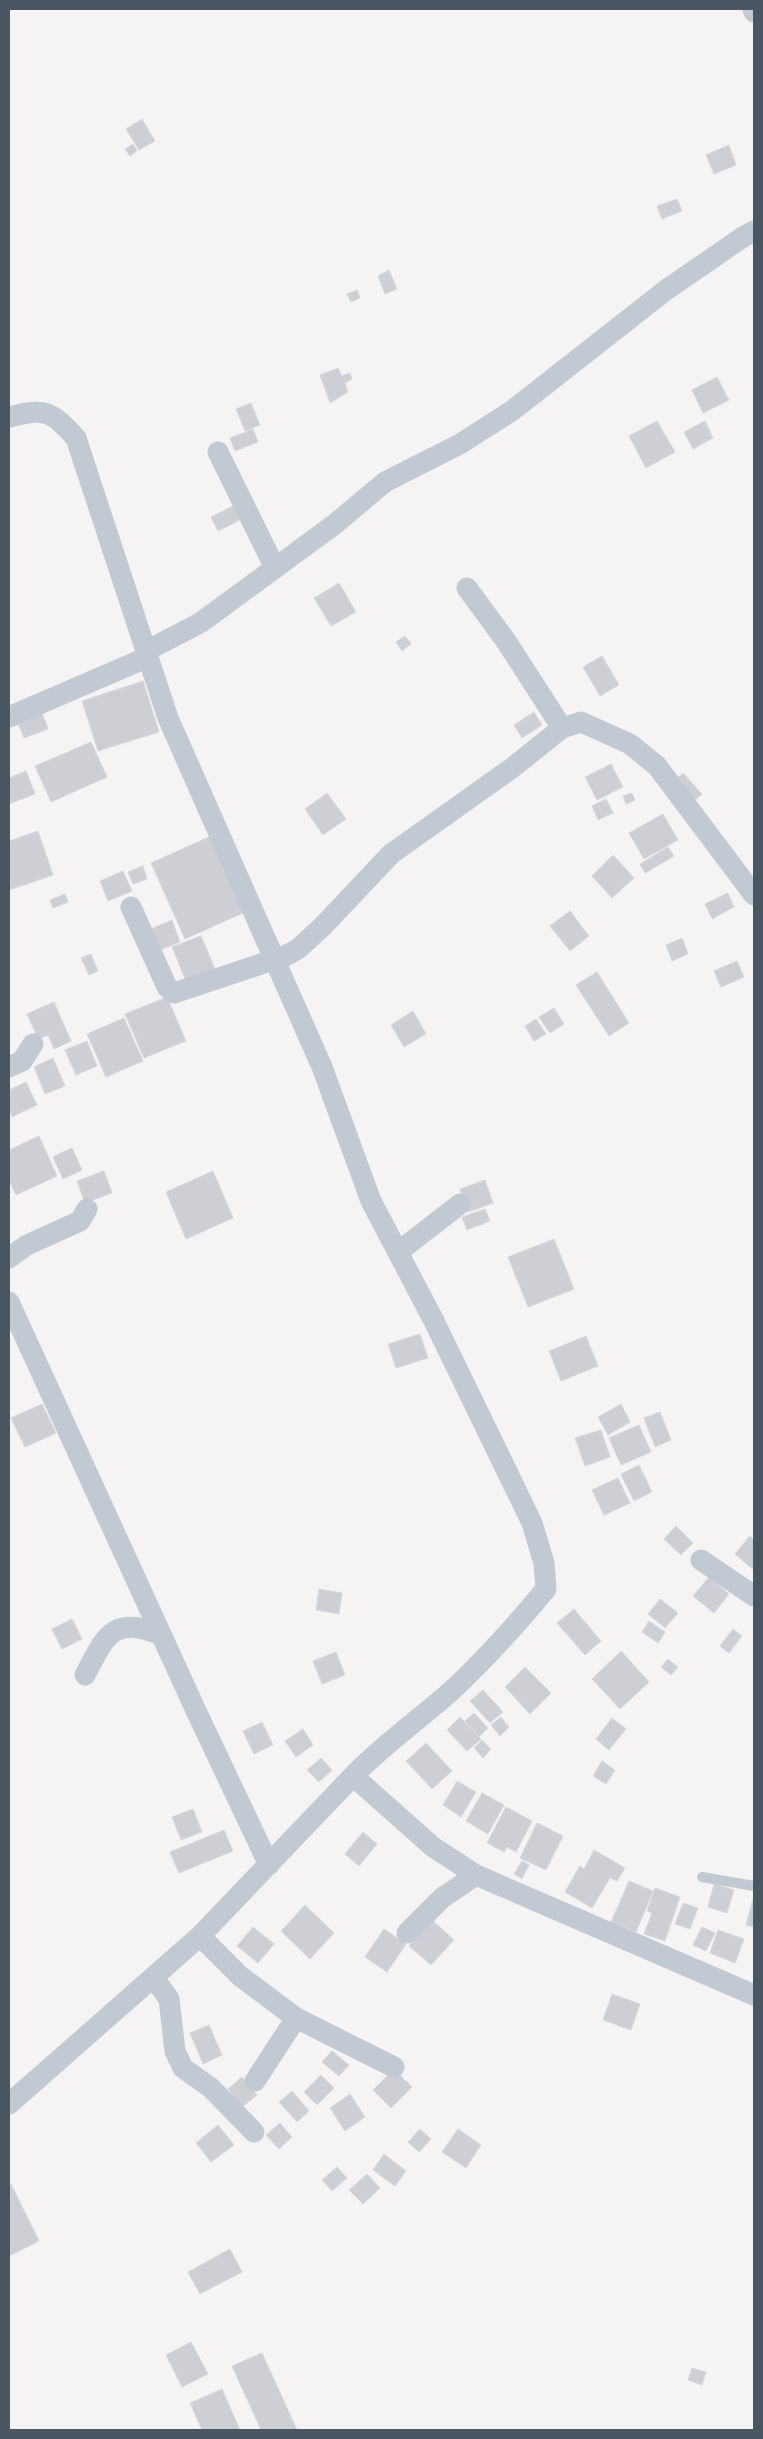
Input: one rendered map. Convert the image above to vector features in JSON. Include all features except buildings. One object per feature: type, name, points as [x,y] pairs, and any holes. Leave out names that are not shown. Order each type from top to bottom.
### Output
[{"type":"street","points":[[9,717],[147,654],[200,623],[335,524],[385,482],[460,444],[513,410],[666,290],[743,236],[754,231]]},
{"type":"street","points":[[9,418],[41,411],[60,420],[76,438],[168,718],[322,1067],[371,1201],[434,1321],[532,1523],[544,1563],[546,1589],[516,1625],[449,1692],[374,1754],[200,1936],[9,2104]]},
{"type":"street","points":[[218,452],[275,568]]},
{"type":"street","points":[[467,588],[506,641],[562,728]]},
{"type":"street","points":[[131,907],[167,988],[174,993],[274,958],[285,956],[298,949],[323,926],[391,854],[512,768],[562,728],[581,722],[630,744],[657,766],[754,895]]},
{"type":"street","points":[[9,1067],[22,1061],[33,1044]]},
{"type":"street","points":[[398,1252],[460,1204]]},
{"type":"street","points":[[9,1258],[27,1245],[80,1221],[87,1210]]},
{"type":"street","points":[[9,1302],[161,1635],[269,1865]]},
{"type":"street","points":[[702,1560],[754,1596]]},
{"type":"street","points":[[85,1675],[103,1640],[119,1629],[140,1626],[161,1635]]},
{"type":"street","points":[[353,1776],[433,1847],[476,1875],[754,1995]]},
{"type":"street","points":[[407,1933],[442,1898],[476,1875]]},
{"type":"street","points":[[200,1936],[240,1976],[296,2018],[394,2067]]},
{"type":"street","points":[[153,1977],[169,1999],[175,2051],[183,2068],[211,2088],[254,2132]]},
{"type":"street","points":[[255,2081],[296,2018]]},
{"type":"lane","points":[[702,1877],[754,1886]]}]
